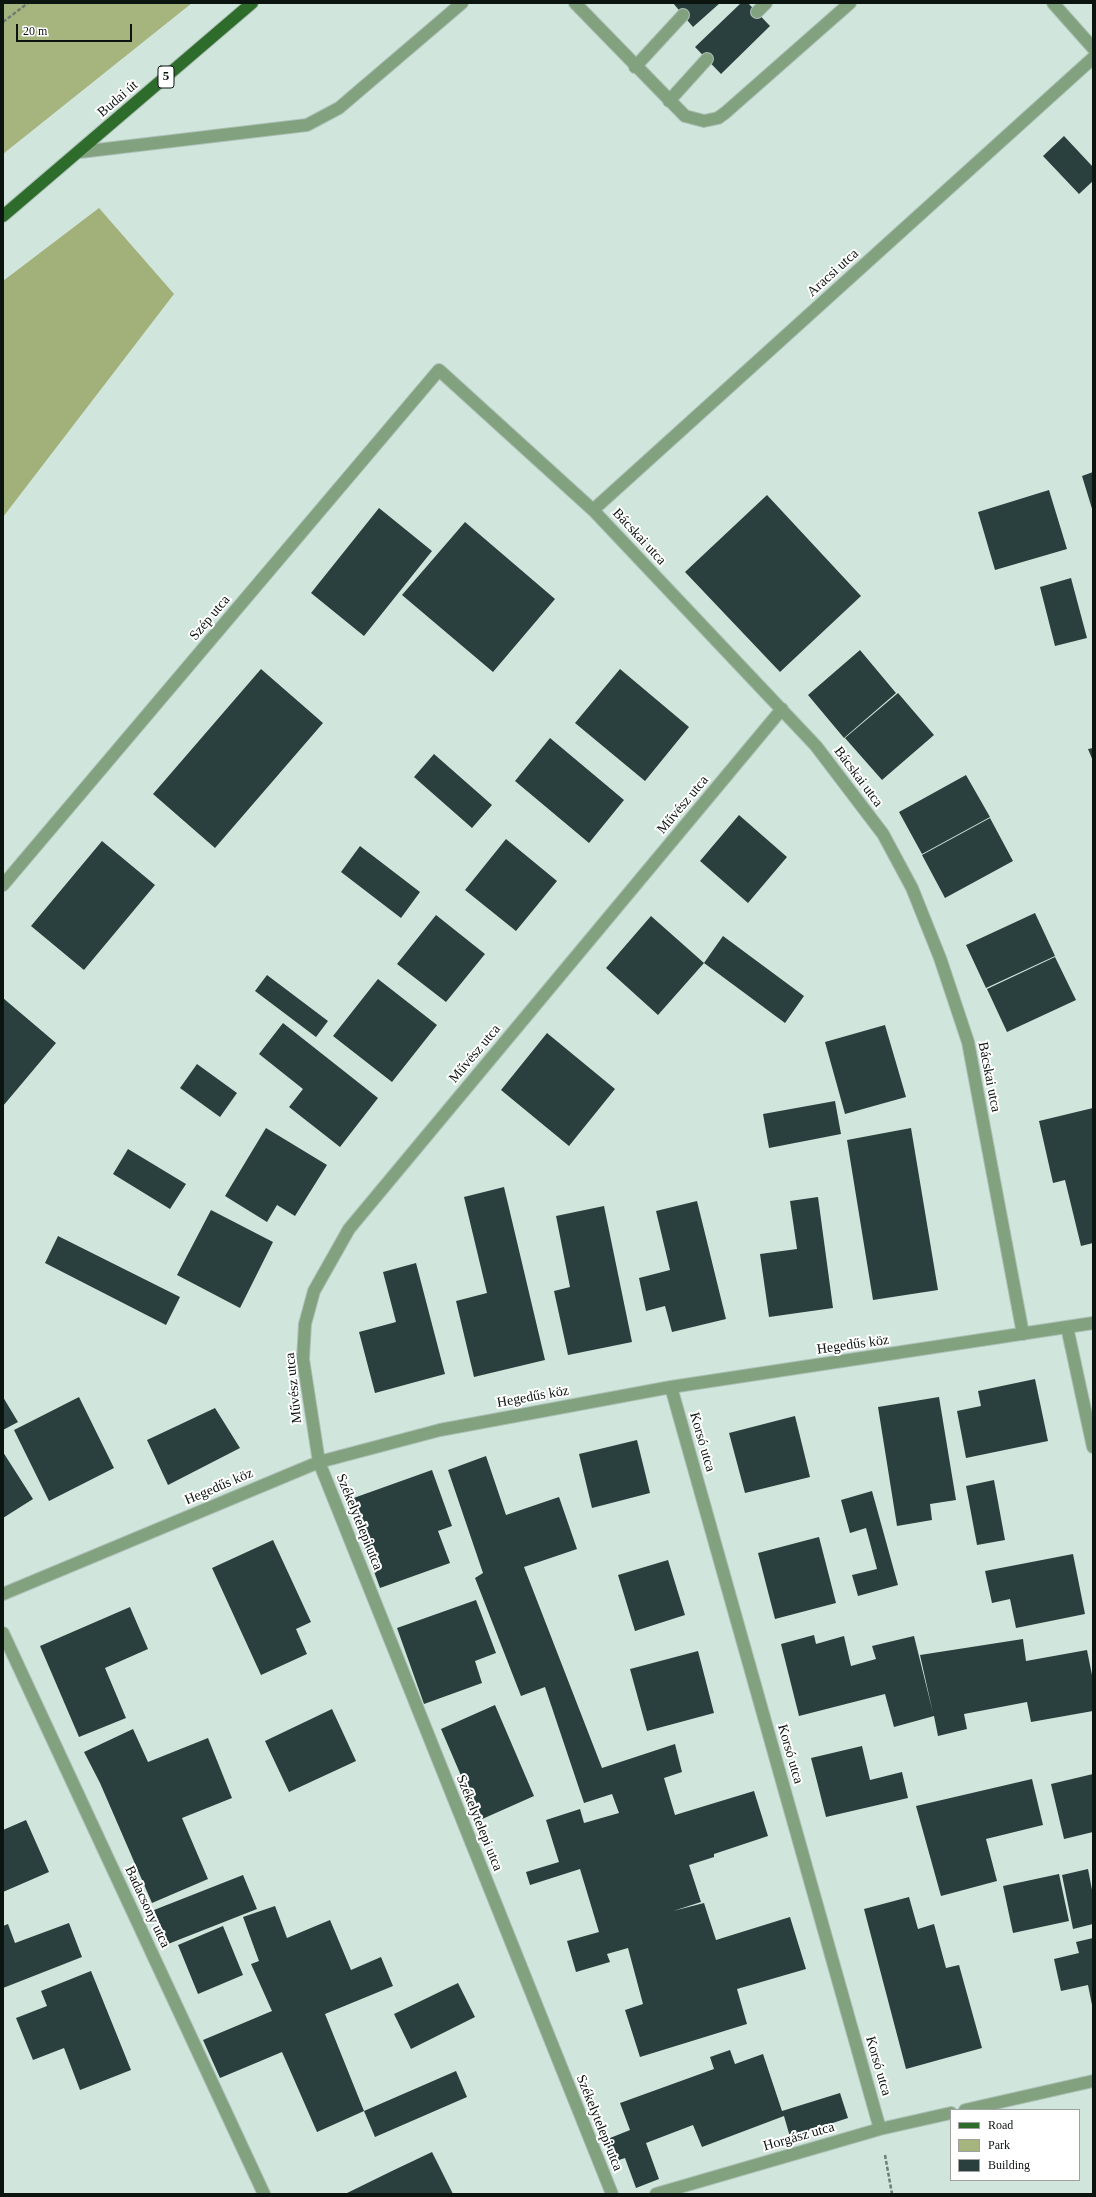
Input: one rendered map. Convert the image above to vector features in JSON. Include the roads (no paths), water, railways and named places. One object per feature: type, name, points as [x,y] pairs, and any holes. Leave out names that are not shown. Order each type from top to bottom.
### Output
[{"type":"main road","name":"Budai út","points":[[3,216],[80,152],[252,3]]},
{"type":"street","points":[[80,152],[307,125],[339,108],[462,3]]},
{"type":"street","points":[[575,3],[669,101],[689,118],[704,121],[718,118],[850,3]]},
{"type":"street","points":[[757,12],[766,3]]},
{"type":"street","points":[[1053,3],[1093,48]]},
{"type":"street","points":[[636,66],[683,15]]},
{"type":"street","name":"Aracsi utca","points":[[593,510],[1093,58]]},
{"type":"street","points":[[669,101],[707,59]]},
{"type":"street","name":"Bácskai utca","points":[[439,370],[593,510],[816,746],[883,834],[912,888],[940,958],[968,1042],[1023,1334]]},
{"type":"street","name":"Szép utca","points":[[3,885],[439,370]]},
{"type":"street","name":"Művész utca","points":[[319,1462],[303,1359],[305,1324],[314,1291],[349,1229],[782,709]]},
{"type":"street","name":"Hegedűs köz","points":[[3,1594],[319,1462],[440,1430],[671,1387],[1093,1323]]},
{"type":"street","points":[[1068,1327],[1093,1447]]},
{"type":"street","name":"Korsó utca","points":[[671,1387],[880,2129]]},
{"type":"street","name":"Székelytelepi utca","points":[[319,1462],[612,2194]]},
{"type":"street","name":"Badacsony utca","points":[[3,1633],[264,2194]]},
{"type":"street","points":[[969,2109],[1093,2081]]},
{"type":"street","name":"Horgász utca","points":[[656,2194],[880,2129],[950,2113]]}]
